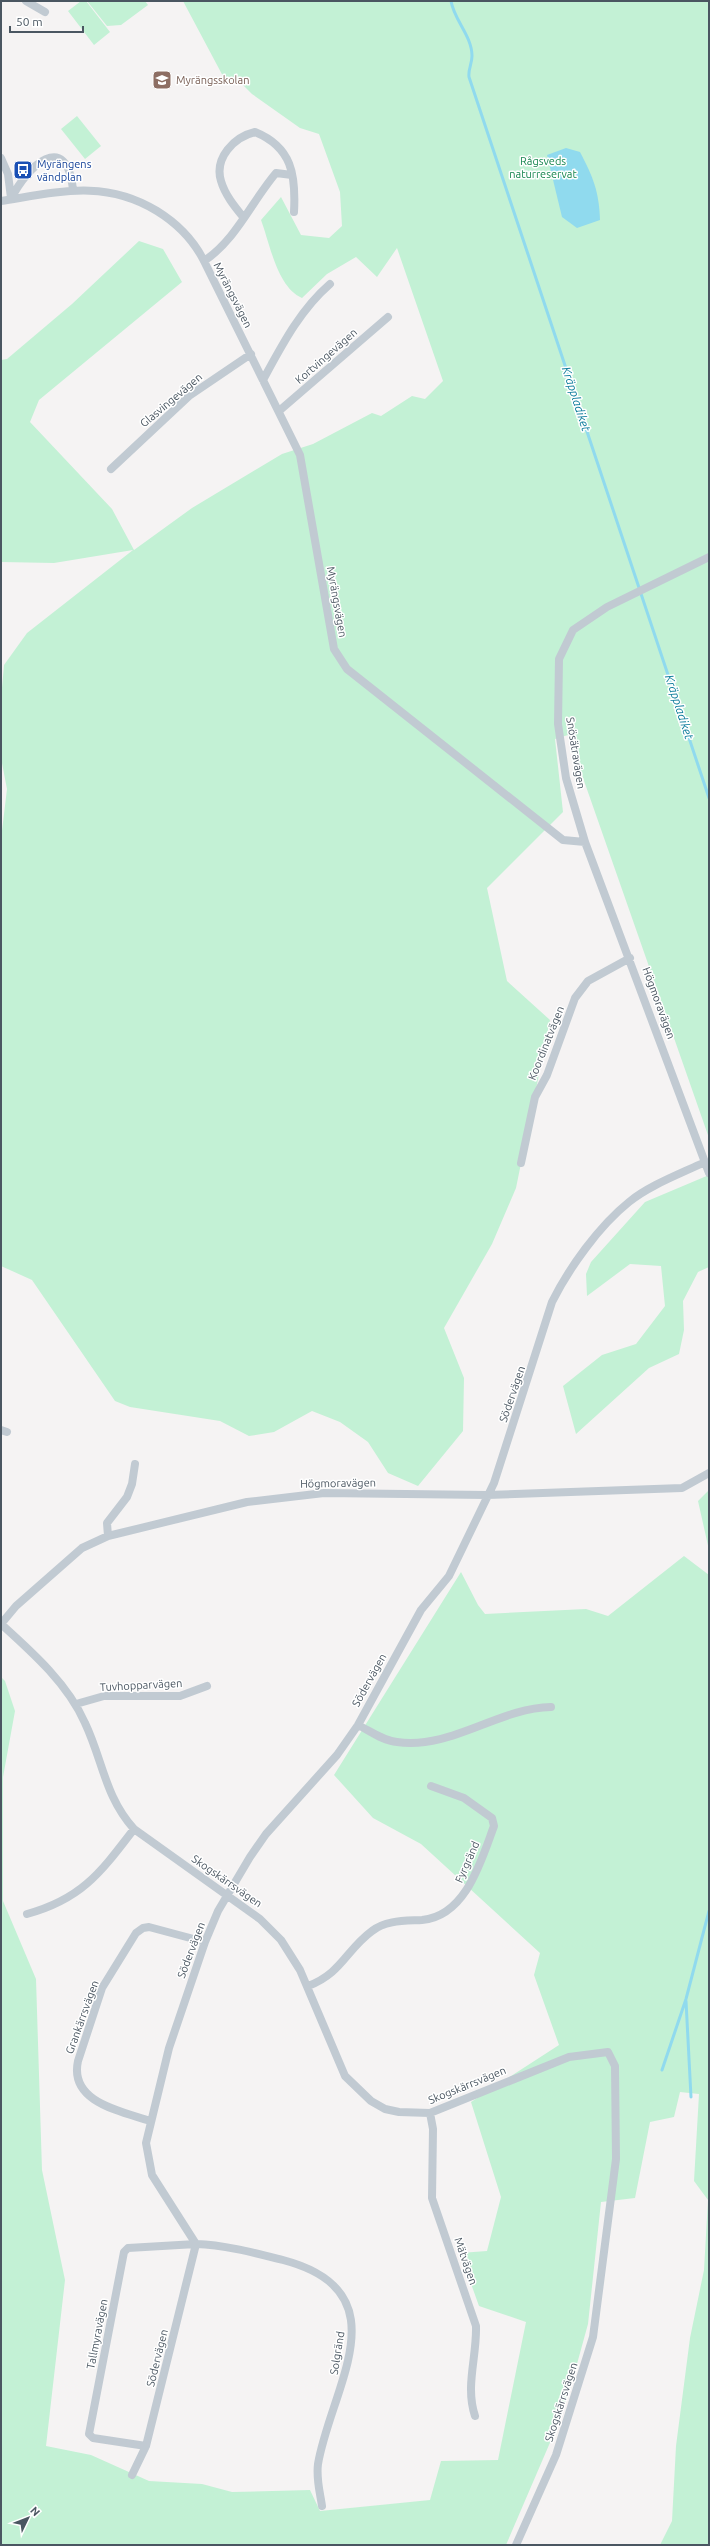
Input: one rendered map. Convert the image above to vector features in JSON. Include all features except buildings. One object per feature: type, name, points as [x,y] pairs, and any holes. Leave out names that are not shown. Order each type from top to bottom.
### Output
[{"type":"street","points":[[26,1],[45,12]]},
{"type":"street","points":[[244,218],[221,180],[220,168],[223,157],[235,140],[255,132],[270,138],[288,158],[295,192],[294,212]]},
{"type":"street","points":[[11,199],[20,181],[45,158],[53,156],[61,159],[68,166],[71,173],[73,190]]},
{"type":"street","points":[[1,158],[8,174],[11,199]]},
{"type":"street","name":"Myrängsvägen","points":[[204,261],[212,256],[244,218],[276,173],[292,175]]},
{"type":"street","name":"Myrängsvägen","points":[[1,201],[73,190],[108,191],[142,202],[184,231],[204,261],[300,455],[334,649],[346,669],[563,840],[585,842]]},
{"type":"street","points":[[263,380],[288,334],[316,296],[330,284]]},
{"type":"street","name":"Kortvingevägen","points":[[279,412],[388,317]]},
{"type":"street","name":"Glasvingevägen","points":[[111,469],[180,404],[251,354]]},
{"type":"street","name":"Snösätravägen","points":[[585,842],[566,778],[558,724],[559,659],[573,630],[607,607],[709,558]]},
{"type":"street","name":"Högmoravägen","points":[[585,842],[630,958],[709,1173]]},
{"type":"street","name":"Koordinatvägen","points":[[521,1163],[535,1098],[547,1075],[575,998],[588,981],[630,958]]},
{"type":"street","name":"Södervägen","points":[[132,2475],[146,2446],[196,2244],[152,2175],[146,2143],[150,2121],[177,2021],[205,1942],[218,1911],[250,1856],[266,1834],[330,1764],[358,1725],[421,1610],[449,1576],[494,1483],[552,1302],[562,1282],[574,1265],[628,1203],[705,1162]]},
{"type":"street","points":[[108,1536],[107,1523],[127,1498],[132,1484],[135,1464]]},
{"type":"street","name":"Högmoravägen","points":[[1,1624],[16,1606],[74,1554],[108,1536],[247,1502],[286,1496],[324,1493],[487,1495],[682,1488],[709,1473]]},
{"type":"street","name":"Skogskärrsvägen","points":[[1,1624],[59,1682],[76,1704],[120,1813],[134,1829],[260,1919],[281,1940],[292,1956],[308,1986],[337,2060],[345,2076],[371,2102],[385,2109],[399,2112],[430,2113],[569,2057],[608,2052],[615,2066],[616,2159],[593,2338],[556,2455],[516,2545]]},
{"type":"street","name":"Tuvhopparvägen","points":[[76,1704],[104,1696],[180,1696],[207,1686]]},
{"type":"street","points":[[358,1725],[385,1739],[397,1742],[419,1743],[436,1740],[530,1708],[551,1707]]},
{"type":"street","name":"Fyrgränd","points":[[308,1986],[334,1973],[372,1930],[391,1922],[423,1920],[440,1915],[457,1903],[466,1892],[494,1826],[492,1818],[453,1792],[431,1786]]},
{"type":"street","points":[[27,1914],[59,1904],[92,1880],[134,1829]]},
{"type":"street","name":"Grankärrsvägen","points":[[150,2121],[91,2098],[78,2083],[76,2069],[78,2061],[102,1988],[136,1932],[143,1928],[149,1927],[205,1942]]},
{"type":"street","name":"Mätvägen","points":[[430,2113],[433,2129],[432,2198],[476,2326],[477,2345],[470,2385],[470,2401],[475,2416]]},
{"type":"street","name":"Solgränd","points":[[196,2244],[211,2245],[258,2254],[310,2269],[335,2288],[345,2303],[353,2333],[346,2376],[328,2423],[318,2464],[318,2480],[322,2506]]},
{"type":"street","name":"Tallmyravägen","points":[[146,2446],[93,2438],[89,2434],[124,2252],[128,2248],[196,2244]]},
{"type":"green space","points":[[81,1],[86,1],[110,32],[94,45],[68,11]]},
{"type":"green space","points":[[87,1],[145,1],[148,5],[121,25],[107,26]]},
{"type":"green space","name":"Rågsveds naturreservat","points":[[183,1],[709,1],[709,1138],[568,735],[555,739],[563,812],[487,888],[507,981],[550,1020],[516,1188],[492,1244],[444,1328],[464,1378],[463,1431],[418,1486],[388,1473],[368,1442],[340,1422],[312,1411],[274,1432],[249,1436],[220,1421],[130,1407],[115,1401],[32,1280],[1,1266],[1,839],[7,789],[1,758],[1,699],[4,665],[27,633],[133,550],[54,563],[1,562],[1,360],[7,359],[72,304],[139,241],[163,249],[182,282],[39,400],[30,422],[112,509],[134,550],[192,508],[282,454],[313,444],[372,413],[381,416],[412,396],[425,399],[443,381],[397,248],[377,277],[356,257],[327,274],[302,298],[286,285],[280,275],[271,252],[261,220],[281,197],[301,235],[329,238],[342,226],[340,192],[319,134],[300,128],[252,94],[242,84],[225,80]]},
{"type":"green space","points":[[77,116],[101,146],[85,159],[61,129]]},
{"type":"green space","points":[[709,1175],[709,1267],[698,1272],[683,1301],[684,1330],[679,1354],[649,1368],[576,1434],[563,1386],[602,1355],[636,1344],[665,1306],[661,1266],[630,1264],[587,1296],[586,1274],[591,1262],[645,1202]]},
{"type":"green space","points":[[709,1490],[709,1550],[698,1501]]},
{"type":"green space","points":[[684,1556],[709,1575],[709,2545],[660,2545],[672,2521],[676,2446],[690,2338],[704,2270],[708,2200],[694,2181],[699,2094],[680,2092],[674,2117],[650,2122],[635,2198],[601,2202],[588,2324],[572,2382],[558,2424],[506,2545],[1,2545],[1,1677],[5,1681],[15,1711],[3,1777],[3,1901],[36,1979],[42,2170],[65,2280],[46,2446],[91,2455],[149,2481],[202,2484],[232,2492],[310,2490],[320,2511],[430,2500],[441,2461],[498,2460],[526,2322],[479,2306],[460,2253],[487,2251],[501,2197],[471,2102],[559,2045],[534,1975],[540,1953],[421,1844],[373,1818],[334,1775],[461,1572],[478,1605],[485,1614],[586,1609],[608,1616]]},
{"type":"water","points":[[566,148],[580,152],[592,177],[597,192],[600,220],[577,228],[562,217],[547,155]]},
{"type":"waterway","name":"Kräppladiket","points":[[451,1],[471,49],[472,59],[469,77],[709,798]]},
{"type":"waterway","points":[[662,2070],[686,1999],[709,1911]]},
{"type":"waterway","points":[[686,2001],[691,2097]]},
{"type":"place","name":"Myrängsskolan","points":[[162,80]]},
{"type":"place","name":"Myrängens vändplan","points":[[23,170]]}]
